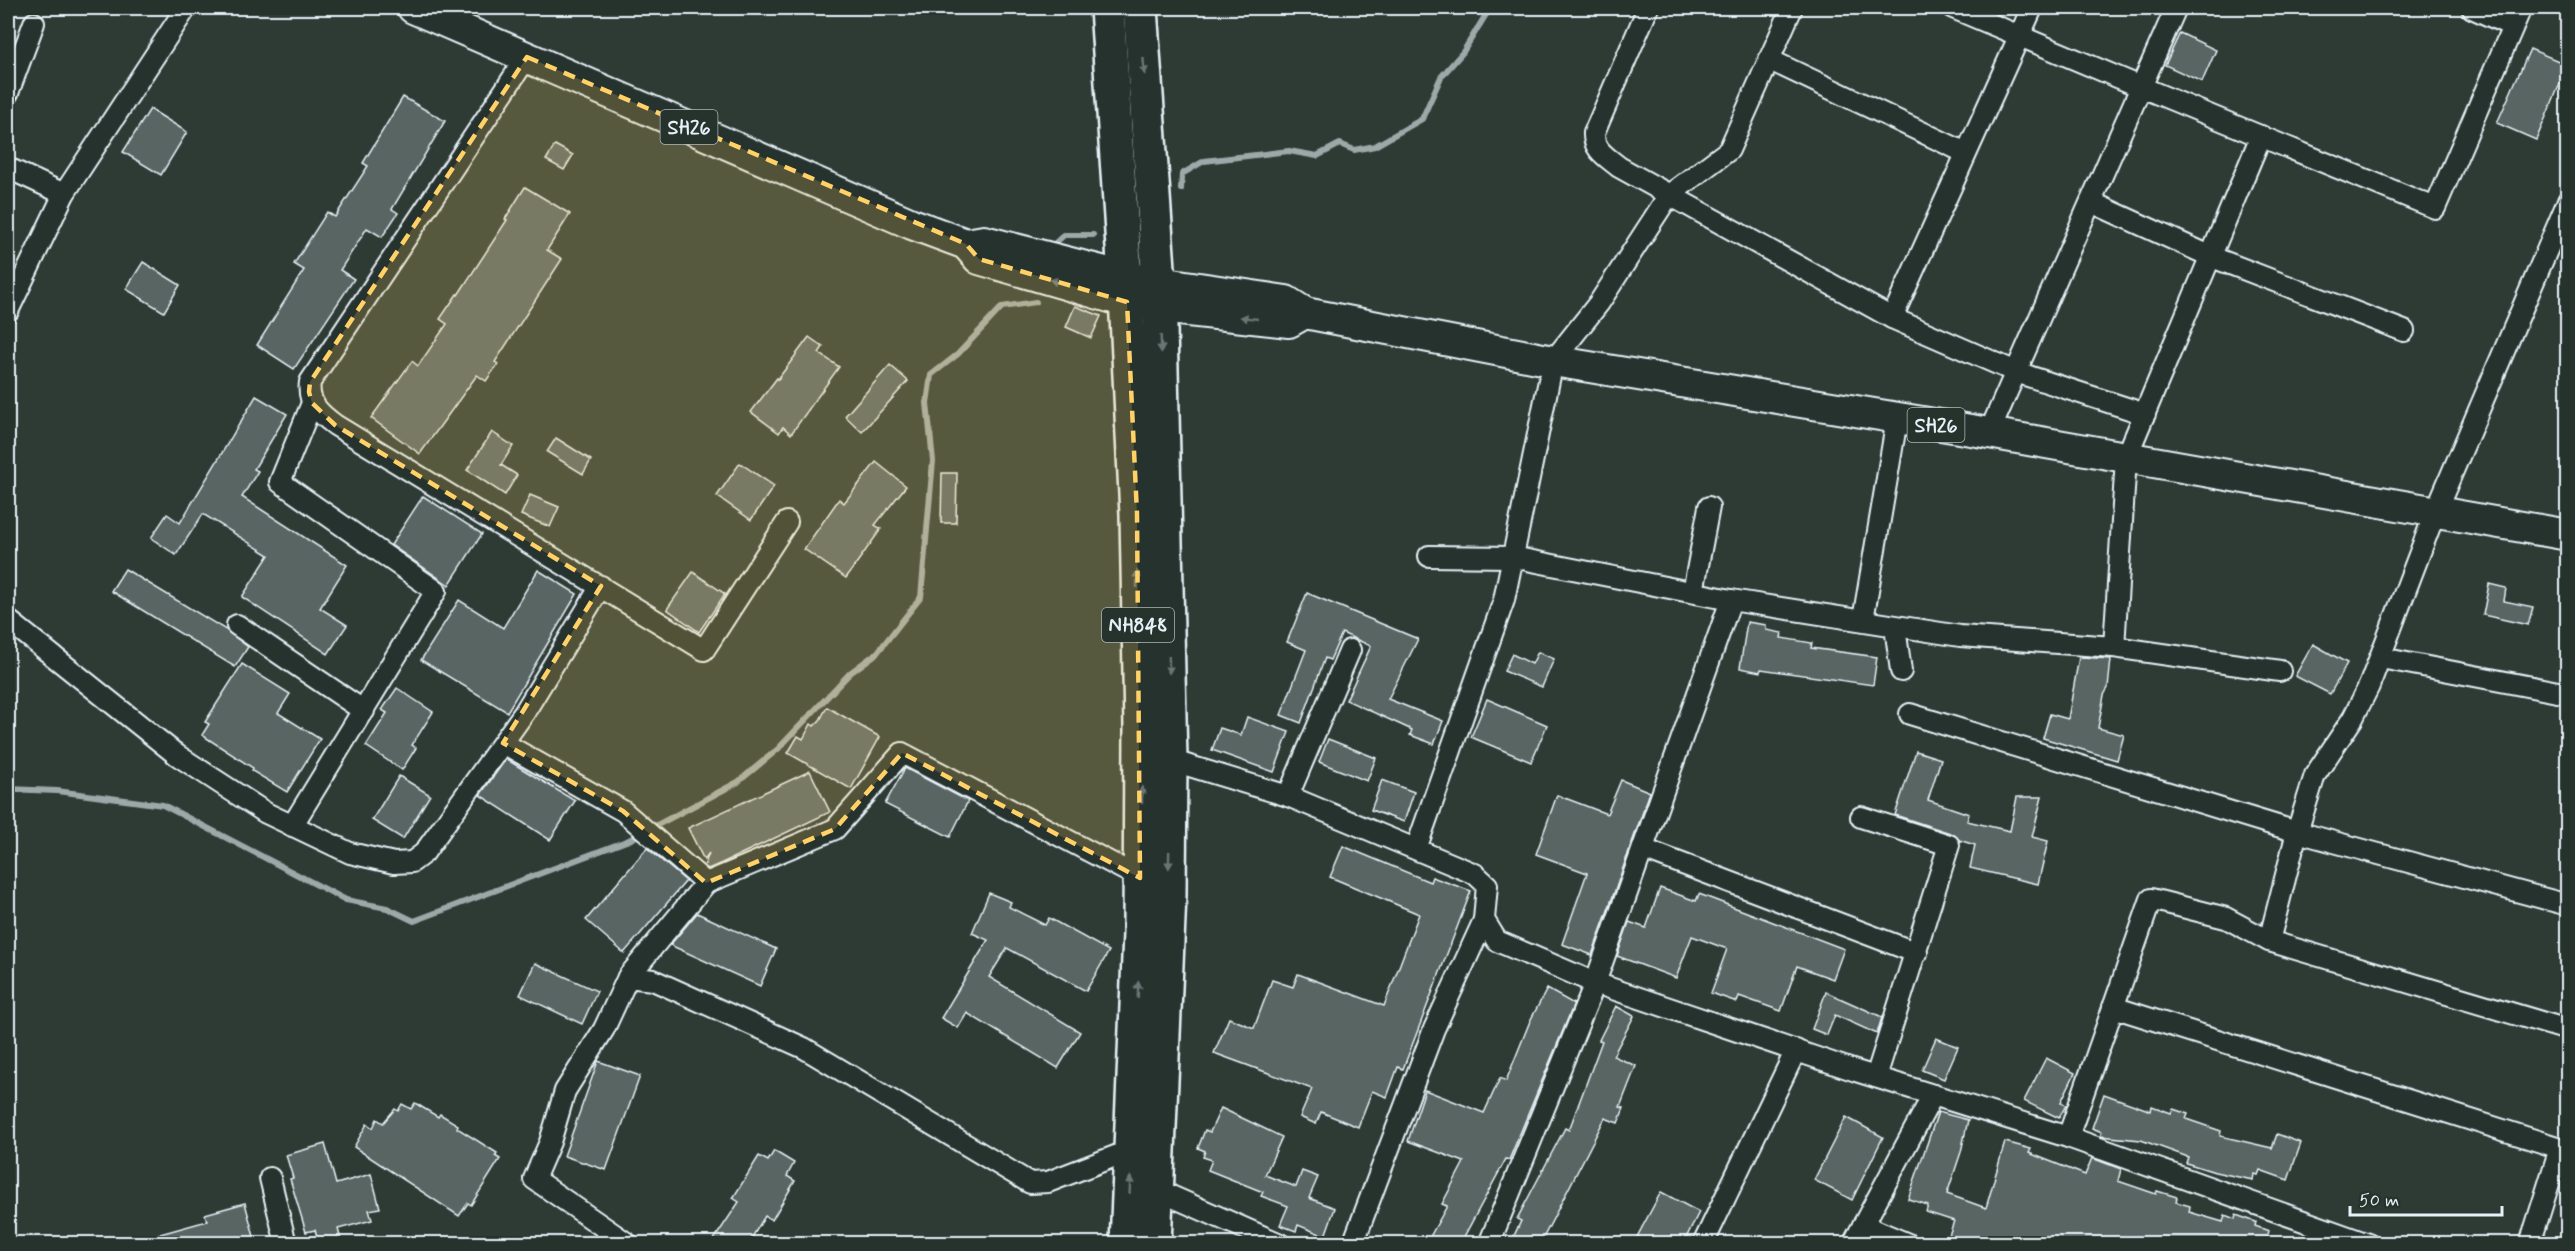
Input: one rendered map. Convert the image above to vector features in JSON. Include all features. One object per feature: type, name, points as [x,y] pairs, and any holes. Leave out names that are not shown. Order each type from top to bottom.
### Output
[{"type":"highway","name":"NH848","points":[[1107,8],[1126,289],[1137,514],[1169,895],[1154,1244]]},
{"type":"highway","name":"NH848","points":[[1127,1244],[1140,878],[1156,759],[1160,296],[1140,8]]},
{"type":"main road","name":"SH26","points":[[413,8],[912,224],[966,244],[979,259],[1160,296],[1286,301],[1305,313],[1553,360],[1989,433],[2568,535]]},
{"type":"street","points":[[8,311],[64,194],[186,8]]},
{"type":"street","points":[[1648,8],[1603,111],[1593,141],[1599,151],[1619,167],[1892,318],[2016,372],[2145,414]]},
{"type":"street","points":[[1416,849],[1504,600],[1553,360],[1599,303],[1669,195],[1715,163],[1729,150],[1792,8]]},
{"type":"street","points":[[1953,8],[2435,208],[2521,8]]},
{"type":"street","points":[[1892,318],[2032,8]]},
{"type":"street","points":[[1989,433],[2176,8]]},
{"type":"street","points":[[2472,8],[2512,26]]},
{"type":"street","points":[[8,93],[34,23]]},
{"type":"street","points":[[527,57],[310,382],[309,392],[312,403],[335,425],[704,650],[787,522]]},
{"type":"street","points":[[1770,60],[1966,153]]},
{"type":"street","points":[[2114,647],[2126,458],[2212,257],[2260,136]]},
{"type":"street","points":[[8,168],[64,194]]},
{"type":"street","points":[[2269,941],[2297,832],[2315,775],[2325,756],[2353,718],[2381,658],[2435,513],[2568,201]]},
{"type":"street","points":[[2091,202],[2212,257],[2404,331]]},
{"type":"street","points":[[292,826],[436,591],[280,482],[312,403]]},
{"type":"street","points":[[1863,620],[1897,419]]},
{"type":"street","points":[[1693,592],[1709,507]]},
{"type":"street","points":[[1429,556],[1512,557],[1731,600],[1895,627],[1960,636],[2114,647],[2280,671]]},
{"type":"street","points":[[8,620],[177,755],[266,813],[350,853],[394,863],[412,862],[424,853],[503,743],[601,586]]},
{"type":"street","points":[[1489,1244],[1595,983],[1731,600]]},
{"type":"street","points":[[237,625],[364,711]]},
{"type":"street","points":[[1895,627],[1901,671]]},
{"type":"street","points":[[1288,796],[1350,650]]},
{"type":"street","points":[[2381,658],[2568,694]]},
{"type":"street","points":[[1910,714],[2297,832],[2568,905]]},
{"type":"street","points":[[503,743],[623,812],[706,883]]},
{"type":"street","points":[[628,1244],[534,1179],[550,1142],[565,1091],[604,1029],[628,977],[706,883],[836,829],[902,753],[1140,878]]},
{"type":"street","points":[[1156,759],[1288,796],[1484,880],[1488,894],[1484,921],[1434,1029],[1353,1244]]},
{"type":"street","points":[[1861,817],[1949,845],[1917,953],[1876,1077]]},
{"type":"street","points":[[1643,849],[1917,953]]},
{"type":"street","points":[[2068,1137],[2151,899],[2226,918],[2269,941],[2568,1030]]},
{"type":"street","points":[[1484,921],[1497,941],[1595,983],[1876,1077],[2068,1137],[2367,1243]]},
{"type":"street","points":[[628,977],[653,980],[804,1048],[1030,1183],[1048,1182],[1131,1150]]},
{"type":"street","points":[[2113,1007],[2560,1148],[2530,1244]]},
{"type":"street","points":[[1703,1244],[1796,1050]]},
{"type":"street","points":[[1853,1244],[1933,1095]]},
{"type":"street","points":[[270,1178],[286,1244]]},
{"type":"street","points":[[1155,1189],[1280,1244]]},
{"type":"street","points":[[1863,1225],[1908,1244]]},
{"type":"highlighted area","points":[[527,57],[966,244],[979,259],[1127,302],[1137,514],[1140,878],[902,753],[835,829],[706,883],[623,811],[503,743],[601,586],[335,425],[312,403],[309,392],[310,382]]},
{"type":"building","points":[[2180,33],[2216,50],[2202,82],[2165,65]]},
{"type":"building","points":[[2530,49],[2568,65],[2536,140],[2497,123]]},
{"type":"building","points":[[403,97],[445,121],[392,209],[398,213],[382,237],[367,228],[340,270],[354,279],[294,369],[257,345],[304,270],[294,264],[327,212],[335,217],[368,166],[363,163]]},
{"type":"building","points":[[150,109],[187,132],[161,175],[123,152]]},
{"type":"building","points":[[555,145],[573,155],[564,170],[546,160]]},
{"type":"building","points":[[525,187],[570,214],[547,250],[562,259],[495,362],[498,364],[486,381],[477,375],[420,454],[371,418],[412,361],[418,366],[447,324],[440,319],[507,220],[505,219]]},
{"type":"building","points":[[143,262],[180,285],[164,312],[126,289]]},
{"type":"building","points":[[1075,306],[1101,316],[1091,338],[1066,327]]},
{"type":"building","points":[[809,337],[823,347],[819,353],[839,367],[791,434],[783,427],[779,433],[751,412]]},
{"type":"building","points":[[890,365],[908,381],[862,432],[845,416]]},
{"type":"building","points":[[256,396],[287,414],[254,469],[258,471],[242,497],[347,565],[320,608],[347,625],[328,654],[242,597],[269,555],[203,514],[176,555],[151,538],[167,514],[180,523]]},
{"type":"building","points":[[492,432],[513,446],[501,465],[517,475],[505,495],[467,470]]},
{"type":"building","points":[[556,438],[591,460],[583,474],[547,452]]},
{"type":"building","points":[[876,462],[906,486],[875,525],[881,529],[846,578],[804,549],[839,499],[844,503]]},
{"type":"building","points":[[740,463],[774,486],[751,520],[717,496]]},
{"type":"building","points":[[942,473],[957,473],[956,523],[941,523]]},
{"type":"building","points":[[530,495],[559,507],[550,527],[521,515]]},
{"type":"building","points":[[423,496],[482,534],[449,585],[391,545]]},
{"type":"building","points":[[125,569],[226,630],[248,647],[235,667],[111,591]]},
{"type":"building","points":[[538,570],[577,594],[507,712],[421,660],[459,600],[503,628]]},
{"type":"building","points":[[693,572],[725,594],[699,632],[667,609]]},
{"type":"building","points":[[2489,584],[2506,588],[2504,601],[2533,607],[2528,625],[2483,615]]},
{"type":"building","points":[[1307,593],[1418,639],[1388,699],[1443,721],[1434,744],[1410,735],[1412,730],[1346,700],[1371,646],[1342,633],[1330,660],[1325,658],[1301,723],[1281,715],[1306,650],[1287,642]]},
{"type":"building","points":[[1747,622],[1766,625],[1766,630],[1782,633],[1781,638],[1812,643],[1811,648],[1877,657],[1873,685],[1740,668]]},
{"type":"building","points":[[2313,644],[2347,663],[2330,694],[2295,676]]},
{"type":"building","points":[[1538,652],[1554,659],[1542,687],[1504,671],[1512,654],[1532,664]]},
{"type":"building","points":[[2079,657],[2111,659],[2108,688],[2104,695],[2098,728],[2124,735],[2117,760],[2043,738],[2050,714],[2068,719]]},
{"type":"building","points":[[242,664],[290,694],[278,713],[320,739],[287,792],[252,771],[253,768],[202,735],[209,724],[205,722]]},
{"type":"building","points":[[397,688],[433,712],[412,745],[416,748],[402,770],[366,746],[387,713],[382,710]]},
{"type":"building","points":[[1487,699],[1547,725],[1531,762],[1471,737]]},
{"type":"building","points":[[827,707],[880,737],[851,789],[788,753],[798,736],[803,739],[811,724],[814,726],[820,720]]},
{"type":"building","points":[[1247,717],[1289,732],[1274,772],[1212,750],[1220,728],[1241,735]]},
{"type":"building","points":[[1328,739],[1376,758],[1367,781],[1319,762]]},
{"type":"building","points":[[1916,751],[1941,759],[1928,800],[1969,814],[1967,821],[2010,831],[2017,797],[2042,797],[2032,837],[2048,841],[2038,884],[1970,868],[1975,845],[1959,840],[1953,834],[1895,815]]},
{"type":"building","points":[[506,759],[575,801],[550,840],[480,795]]},
{"type":"building","points":[[905,768],[968,801],[950,837],[885,804]]},
{"type":"building","points":[[810,771],[830,812],[708,869],[704,866],[709,853],[704,860],[688,828]]},
{"type":"building","points":[[399,776],[430,795],[403,839],[372,820]]},
{"type":"building","points":[[1382,780],[1414,792],[1404,822],[1371,810]]},
{"type":"building","points":[[1621,780],[1650,792],[1592,955],[1562,944],[1587,873],[1536,854],[1557,795],[1607,814]]},
{"type":"building","points":[[1343,846],[1430,882],[1432,877],[1471,891],[1403,1069],[1398,1067],[1387,1097],[1372,1091],[1358,1127],[1321,1112],[1316,1124],[1300,1117],[1312,1089],[1214,1053],[1229,1018],[1254,1028],[1272,980],[1293,987],[1298,974],[1384,1006],[1419,914],[1330,877]]},
{"type":"building","points":[[647,848],[686,881],[624,953],[586,920]]},
{"type":"building","points":[[1660,888],[1696,901],[1699,894],[1844,949],[1833,979],[1797,966],[1781,1011],[1739,996],[1737,1002],[1711,993],[1727,949],[1692,936],[1676,978],[1617,956],[1629,922],[1646,928]]},
{"type":"building","points":[[989,893],[1011,902],[1009,907],[1045,925],[1049,918],[1109,951],[1086,991],[1007,948],[989,977],[1080,1032],[1058,1068],[967,1013],[958,1028],[941,1018],[988,940],[972,933]]},
{"type":"building","points":[[697,913],[776,949],[760,986],[670,945]]},
{"type":"building","points":[[535,963],[597,991],[582,1024],[520,995]]},
{"type":"building","points":[[1547,989],[1574,1004],[1509,1160],[1506,1159],[1460,1244],[1426,1244],[1447,1206],[1442,1204],[1464,1162],[1408,1141],[1425,1090],[1484,1113],[1500,1078],[1506,1081],[1530,1021]]},
{"type":"building","points":[[1826,992],[1882,1017],[1877,1034],[1835,1015],[1827,1035],[1812,1029]]},
{"type":"building","points":[[1616,1006],[1634,1016],[1613,1056],[1636,1066],[1620,1107],[1624,1108],[1618,1123],[1605,1118],[1540,1244],[1510,1244],[1521,1221],[1517,1219],[1565,1128],[1569,1130],[1602,1041],[1599,1040]]},
{"type":"building","points":[[1936,1038],[1958,1047],[1944,1079],[1922,1070]]},
{"type":"building","points":[[2046,1058],[2075,1073],[2061,1102],[2066,1105],[2059,1118],[2024,1101]]},
{"type":"building","points":[[598,1061],[640,1076],[606,1170],[564,1156]]},
{"type":"building","points":[[2104,1094],[2151,1111],[2152,1106],[2171,1113],[2173,1109],[2188,1114],[2186,1119],[2221,1131],[2220,1136],[2272,1148],[2277,1134],[2301,1143],[2288,1180],[2260,1170],[2258,1175],[2254,1174],[2253,1180],[2215,1172],[2186,1163],[2188,1157],[2141,1140],[2100,1136],[2102,1132],[2092,1128]]},
{"type":"building","points":[[415,1103],[438,1117],[440,1114],[458,1125],[457,1128],[497,1153],[495,1156],[500,1159],[471,1205],[468,1203],[459,1216],[354,1147],[367,1124],[373,1128],[377,1119],[383,1123],[395,1109],[398,1111],[402,1104],[411,1109]]},
{"type":"building","points":[[1221,1108],[1282,1137],[1265,1175],[1296,1187],[1302,1171],[1318,1177],[1309,1198],[1335,1208],[1325,1236],[1298,1225],[1296,1231],[1280,1225],[1288,1206],[1261,1196],[1263,1192],[1208,1170],[1212,1160],[1203,1157],[1205,1151],[1198,1148],[1205,1130],[1210,1132]]},
{"type":"building","points":[[1938,1112],[1968,1120],[1961,1152],[1947,1194],[1986,1208],[2005,1142],[2031,1149],[2029,1153],[2085,1175],[2092,1158],[2121,1169],[2118,1181],[2156,1194],[2157,1191],[2177,1197],[2176,1202],[2190,1206],[2189,1212],[2223,1222],[2225,1215],[2235,1219],[2236,1215],[2256,1222],[2255,1226],[2269,1231],[2265,1244],[1946,1244],[1954,1221],[1926,1212],[1928,1205],[1908,1199]]},
{"type":"building","points":[[1846,1117],[1883,1137],[1852,1200],[1814,1180]]},
{"type":"building","points":[[325,1144],[336,1184],[371,1174],[380,1208],[369,1210],[372,1220],[338,1229],[341,1240],[319,1244],[315,1230],[306,1232],[290,1179],[293,1178],[286,1155]]},
{"type":"building","points":[[774,1151],[794,1163],[787,1176],[795,1181],[772,1220],[765,1216],[748,1244],[711,1244],[739,1202],[733,1198],[759,1156],[768,1161]]},
{"type":"building","points":[[1661,1192],[1699,1212],[1683,1244],[1650,1244],[1637,1237]]},
{"type":"building","points":[[245,1203],[256,1244],[143,1244],[142,1239],[207,1221],[205,1214]]},
{"type":"waterway","points":[[1181,189],[1182,174],[1204,161],[1289,151],[1317,156],[1340,144],[1354,150],[1375,146],[1422,119],[1441,77],[1463,52],[1490,8]]},
{"type":"waterway","points":[[1051,247],[1064,235],[1093,235]]},
{"type":"waterway","points":[[8,789],[57,791],[163,805],[346,900],[387,908],[414,921],[629,840],[738,782],[778,749],[850,673],[877,653],[921,597],[933,461],[927,403],[931,375],[958,354],[1002,307],[1036,302]]}]
